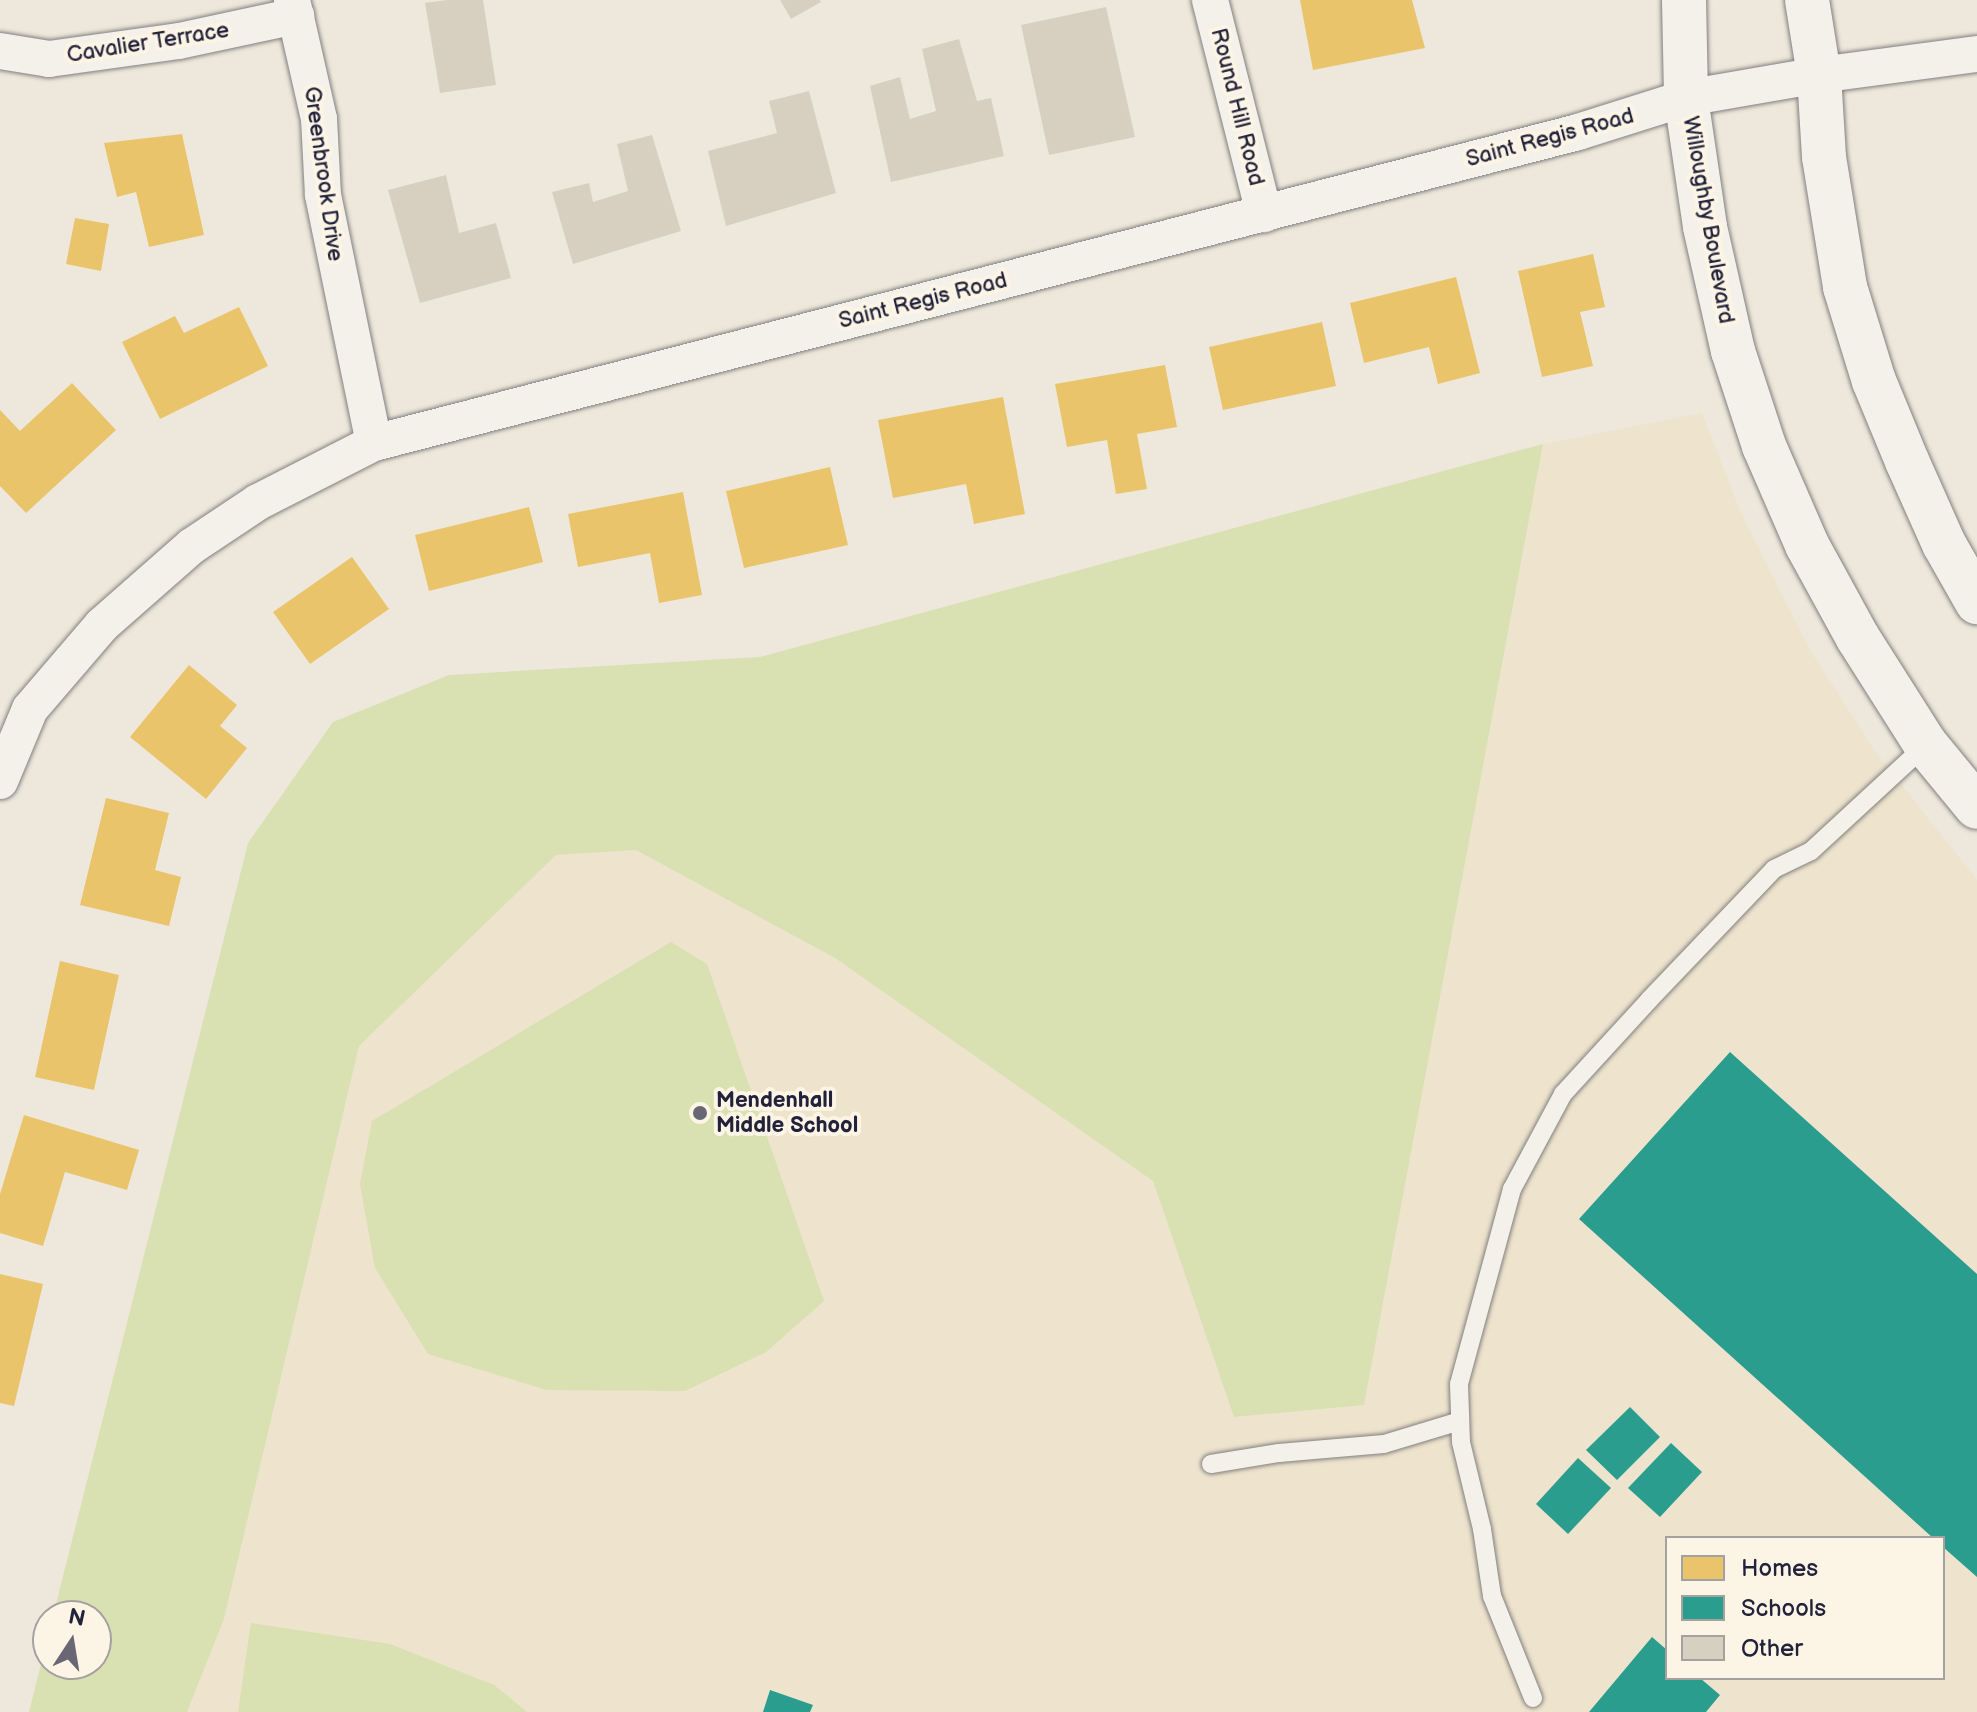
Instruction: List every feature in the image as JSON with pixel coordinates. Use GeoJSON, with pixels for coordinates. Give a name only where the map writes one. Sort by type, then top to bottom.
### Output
{"type":"FeatureCollection","features":[{"type":"Feature","properties":{"kind":"street","name":"Round Hill Road"},"geometry":{"type":"LineString","coordinates":[[1210,0],[1264,214]]}},
{"type":"Feature","properties":{"kind":"street","name":"Willoughby Boulevard"},"geometry":{"type":"LineString","coordinates":[[1684,0],[1686,98],[1705,227],[1733,351],[1764,446],[1814,559],[1858,638],[1926,745],[1977,807]]}},
{"type":"Feature","properties":{"kind":"street"},"geometry":{"type":"LineString","coordinates":[[1807,0],[1819,75],[1824,157],[1849,300],[1874,381],[1907,461],[1944,544],[1977,602]]}},
{"type":"Feature","properties":{"kind":"street","name":"Cavalier Terrace"},"geometry":{"type":"LineString","coordinates":[[0,51],[49,59],[179,41],[294,8]]}},
{"type":"Feature","properties":{"kind":"street","name":"Greenbrook Drive"},"geometry":{"type":"LineString","coordinates":[[294,8],[319,119],[325,209],[374,443]]}},
{"type":"Feature","properties":{"kind":"street","name":"Saint Regis Road"},"geometry":{"type":"LineString","coordinates":[[0,781],[30,709],[102,625],[192,546],[258,502],[374,443],[1578,132],[1686,98],[1819,75],[1977,54]]}},
{"type":"Feature","properties":{"kind":"lane"},"geometry":{"type":"LineString","coordinates":[[1533,1698],[1492,1596],[1482,1529],[1461,1442],[1460,1421],[1459,1384],[1512,1189],[1563,1094],[1774,869],[1811,851],[1926,745]]}},
{"type":"Feature","properties":{"kind":"lane"},"geometry":{"type":"LineString","coordinates":[[1211,1464],[1279,1453],[1384,1444],[1460,1421]]}},
{"type":"Feature","properties":{"kind":"shaded area","name":"Mendenhall Middle School"},"geometry":{"type":"Polygon","coordinates":[[[1702,413],[1741,513],[1810,650],[1875,751],[1977,880],[1977,1712],[187,1712],[224,1619],[359,1046],[556,855],[636,850],[835,958],[1153,1181],[1234,1417],[1364,1405],[1543,444],[1702,413]]]}},
{"type":"Feature","properties":{"kind":"green space"},"geometry":{"type":"Polygon","coordinates":[[[1543,444],[1364,1405],[1234,1417],[1153,1181],[835,958],[636,850],[556,855],[359,1046],[224,1619],[187,1712],[29,1712],[37,1680],[112,1680],[112,1600],[57,1600],[248,843],[333,722],[449,675],[760,657],[1543,444]]]}},
{"type":"Feature","properties":{"kind":"green space"},"geometry":{"type":"Polygon","coordinates":[[[671,942],[707,964],[824,1301],[766,1352],[685,1391],[547,1390],[428,1354],[375,1268],[360,1184],[372,1121],[671,942]]]}},
{"type":"Feature","properties":{"kind":"green space"},"geometry":{"type":"Polygon","coordinates":[[[251,1623],[390,1644],[494,1685],[527,1712],[238,1712],[251,1623]]]}},
{"type":"Feature","properties":{"kind":"building: Homes"},"geometry":{"type":"Polygon","coordinates":[[[1300,0],[1412,0],[1425,48],[1313,70],[1300,0]]]}},
{"type":"Feature","properties":{"kind":"building: Homes"},"geometry":{"type":"Polygon","coordinates":[[[182,134],[204,235],[149,247],[136,192],[117,197],[104,143],[182,134]]]}},
{"type":"Feature","properties":{"kind":"building: Homes"},"geometry":{"type":"Polygon","coordinates":[[[75,218],[109,224],[101,271],[66,264],[75,218]]]}},
{"type":"Feature","properties":{"kind":"building: Homes"},"geometry":{"type":"Polygon","coordinates":[[[1593,254],[1605,307],[1580,312],[1593,366],[1542,377],[1518,271],[1593,254]]]}},
{"type":"Feature","properties":{"kind":"building: Homes"},"geometry":{"type":"Polygon","coordinates":[[[1456,277],[1480,373],[1438,384],[1429,347],[1364,363],[1350,303],[1456,277]]]}},
{"type":"Feature","properties":{"kind":"building: Homes"},"geometry":{"type":"Polygon","coordinates":[[[239,307],[268,366],[160,419],[122,342],[175,316],[184,333],[239,307]]]}},
{"type":"Feature","properties":{"kind":"building: Homes"},"geometry":{"type":"Polygon","coordinates":[[[1322,322],[1336,386],[1223,410],[1209,347],[1322,322]]]}},
{"type":"Feature","properties":{"kind":"building: Homes"},"geometry":{"type":"Polygon","coordinates":[[[1165,365],[1177,427],[1137,434],[1147,489],[1116,494],[1107,440],[1067,447],[1055,384],[1165,365]]]}},
{"type":"Feature","properties":{"kind":"building: Homes"},"geometry":{"type":"Polygon","coordinates":[[[72,383],[116,430],[26,513],[0,486],[0,410],[20,431],[72,383]]]}},
{"type":"Feature","properties":{"kind":"building: Homes"},"geometry":{"type":"Polygon","coordinates":[[[1003,397],[1025,514],[974,524],[966,484],[893,498],[878,420],[1003,397]]]}},
{"type":"Feature","properties":{"kind":"building: Homes"},"geometry":{"type":"Polygon","coordinates":[[[830,467],[848,545],[744,568],[726,491],[830,467]]]}},
{"type":"Feature","properties":{"kind":"building: Homes"},"geometry":{"type":"Polygon","coordinates":[[[683,492],[702,595],[659,603],[650,553],[578,567],[568,514],[683,492]]]}},
{"type":"Feature","properties":{"kind":"building: Homes"},"geometry":{"type":"Polygon","coordinates":[[[529,507],[543,562],[429,591],[415,535],[529,507]]]}},
{"type":"Feature","properties":{"kind":"building: Homes"},"geometry":{"type":"Polygon","coordinates":[[[352,557],[389,609],[310,664],[273,612],[352,557]]]}},
{"type":"Feature","properties":{"kind":"building: Homes"},"geometry":{"type":"Polygon","coordinates":[[[189,665],[237,705],[220,726],[247,748],[206,799],[130,737],[189,665]]]}},
{"type":"Feature","properties":{"kind":"building: Homes"},"geometry":{"type":"Polygon","coordinates":[[[106,798],[169,813],[155,870],[181,877],[169,926],[80,905],[106,798]]]}},
{"type":"Feature","properties":{"kind":"building: Homes"},"geometry":{"type":"Polygon","coordinates":[[[60,961],[119,975],[94,1090],[35,1077],[60,961]]]}},
{"type":"Feature","properties":{"kind":"building: Homes"},"geometry":{"type":"Polygon","coordinates":[[[24,1115],[139,1150],[127,1190],[65,1172],[43,1246],[0,1233],[0,1194],[24,1115]]]}},
{"type":"Feature","properties":{"kind":"building: Homes"},"geometry":{"type":"Polygon","coordinates":[[[0,1274],[43,1284],[14,1406],[0,1403],[0,1274]]]}},
{"type":"Feature","properties":{"kind":"building: Schools"},"geometry":{"type":"Polygon","coordinates":[[[1730,1052],[1977,1274],[1977,1577],[1945,1549],[1945,1536],[1931,1536],[1579,1219],[1730,1052]]]}},
{"type":"Feature","properties":{"kind":"building: Schools"},"geometry":{"type":"Polygon","coordinates":[[[1630,1407],[1660,1437],[1617,1480],[1586,1450],[1630,1407]]]}},
{"type":"Feature","properties":{"kind":"building: Schools"},"geometry":{"type":"Polygon","coordinates":[[[1671,1443],[1702,1472],[1660,1517],[1628,1488],[1671,1443]]]}},
{"type":"Feature","properties":{"kind":"building: Schools"},"geometry":{"type":"Polygon","coordinates":[[[1578,1458],[1611,1488],[1568,1534],[1536,1504],[1578,1458]]]}},
{"type":"Feature","properties":{"kind":"building: Schools"},"geometry":{"type":"Polygon","coordinates":[[[1652,1637],[1665,1648],[1665,1680],[1702,1680],[1720,1695],[1706,1712],[1589,1712],[1652,1637]]]}},
{"type":"Feature","properties":{"kind":"building: Schools"},"geometry":{"type":"Polygon","coordinates":[[[770,1690],[813,1705],[810,1712],[763,1712],[770,1690]]]}},
{"type":"Feature","properties":{"kind":"building: Other"},"geometry":{"type":"Polygon","coordinates":[[[483,0],[496,85],[440,93],[425,3],[483,0]]]}},
{"type":"Feature","properties":{"kind":"building: Other"},"geometry":{"type":"Polygon","coordinates":[[[780,0],[820,0],[821,2],[791,19],[780,0]]]}},
{"type":"Feature","properties":{"kind":"building: Other"},"geometry":{"type":"Polygon","coordinates":[[[1106,7],[1135,137],[1049,155],[1021,25],[1106,7]]]}},
{"type":"Feature","properties":{"kind":"building: Other"},"geometry":{"type":"Polygon","coordinates":[[[959,39],[977,101],[991,98],[1004,156],[891,182],[870,86],[900,77],[910,119],[936,111],[922,49],[959,39]]]}},
{"type":"Feature","properties":{"kind":"building: Other"},"geometry":{"type":"Polygon","coordinates":[[[809,91],[836,193],[726,226],[708,151],[777,133],[769,101],[809,91]]]}},
{"type":"Feature","properties":{"kind":"building: Other"},"geometry":{"type":"Polygon","coordinates":[[[652,135],[681,231],[573,264],[552,192],[589,183],[593,202],[628,191],[617,144],[652,135]]]}},
{"type":"Feature","properties":{"kind":"building: Other"},"geometry":{"type":"Polygon","coordinates":[[[446,175],[459,233],[496,223],[511,278],[420,303],[388,190],[446,175]]]}},
{"type":"Feature","properties":{"kind":"place","name":"Mendenhall Middle School"},"geometry":{"type":"Point","coordinates":[700,1113]}}]}
